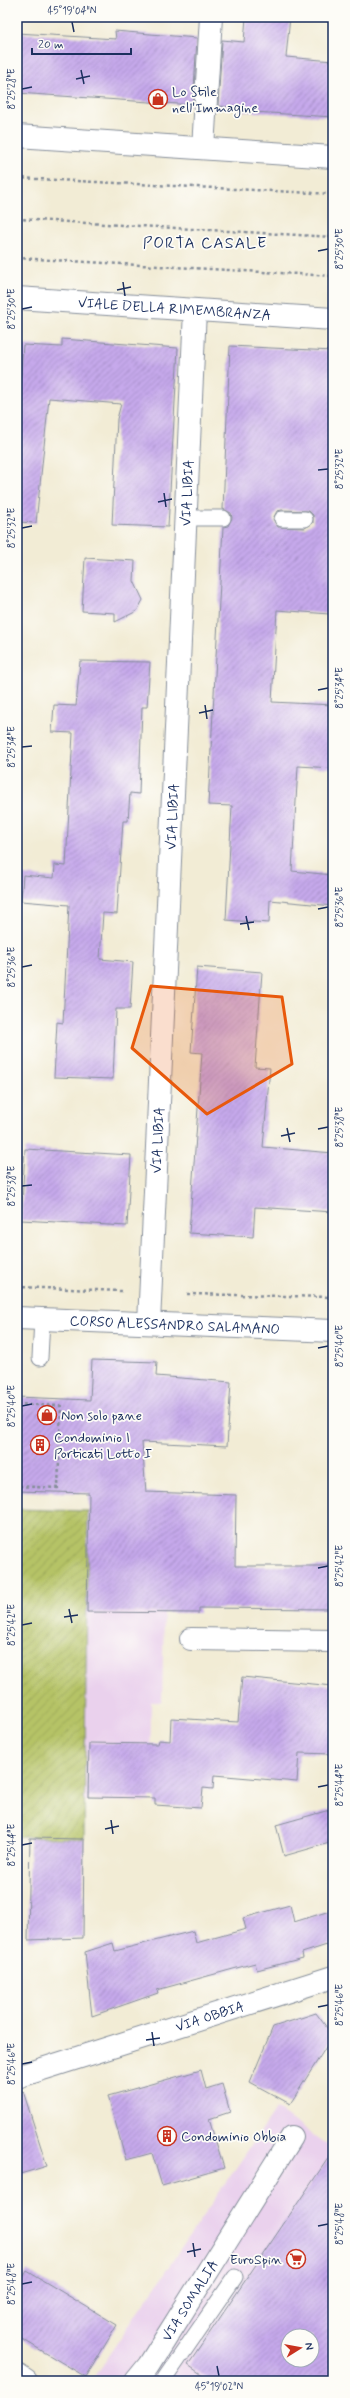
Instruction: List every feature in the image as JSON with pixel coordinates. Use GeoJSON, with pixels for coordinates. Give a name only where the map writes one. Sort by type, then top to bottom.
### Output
{"type":"FeatureCollection","features":[{"type":"Feature","properties":{"kind":"street"},"geometry":{"type":"LineString","coordinates":[[203,148],[211,17]]}},
{"type":"Feature","properties":{"kind":"street"},"geometry":{"type":"LineString","coordinates":[[17,136],[333,157]]}},
{"type":"Feature","properties":{"kind":"street","name":"VIALE DELLA RIMEMBRANZA"},"geometry":{"type":"LineString","coordinates":[[17,298],[333,319]]}},
{"type":"Feature","properties":{"kind":"street","name":"VIA LIBIA"},"geometry":{"type":"LineString","coordinates":[[149,1323],[195,310]]}},
{"type":"Feature","properties":{"kind":"street","name":"CORSO ALESSANDRO SALAMANO"},"geometry":{"type":"LineString","coordinates":[[17,1318],[333,1331]]}},
{"type":"Feature","properties":{"kind":"street"},"geometry":{"type":"LineString","coordinates":[[191,1639],[333,1640]]}},
{"type":"Feature","properties":{"kind":"street","name":"VIA OBBIA"},"geometry":{"type":"LineString","coordinates":[[17,2077],[333,1977]]}},
{"type":"Feature","properties":{"kind":"street","name":"VIA SOMALIA"},"geometry":{"type":"LineString","coordinates":[[156,2376],[292,2137]]}},
{"type":"Feature","properties":{"kind":"street"},"geometry":{"type":"LineString","coordinates":[[17,2375],[26,2381]]}},
{"type":"Feature","properties":{"kind":"lane"},"geometry":{"type":"LineString","coordinates":[[186,518],[223,518]]}},
{"type":"Feature","properties":{"kind":"lane"},"geometry":{"type":"LineString","coordinates":[[282,519],[305,519]]}},
{"type":"Feature","properties":{"kind":"lane"},"geometry":{"type":"LineString","coordinates":[[40,1358],[42,1319]]}},
{"type":"Feature","properties":{"kind":"lane"},"geometry":{"type":"LineString","coordinates":[[156,2376],[235,2277]]}},
{"type":"Feature","properties":{"kind":"path"},"geometry":{"type":"LineString","coordinates":[[17,178],[333,194]]}},
{"type":"Feature","properties":{"kind":"path"},"geometry":{"type":"LineString","coordinates":[[17,219],[333,237]]}},
{"type":"Feature","properties":{"kind":"path"},"geometry":{"type":"LineString","coordinates":[[17,258],[333,276]]}},
{"type":"Feature","properties":{"kind":"path"},"geometry":{"type":"LineString","coordinates":[[17,1404],[61,1406],[58,1488],[17,1486]]}},
{"type":"Feature","properties":{"kind":"highlighted area"},"geometry":{"type":"Polygon","coordinates":[[[151,986],[282,997],[292,1064],[207,1114],[132,1048],[151,986]]]}},
{"type":"Feature","properties":{"kind":"shaded area"},"geometry":{"type":"Polygon","coordinates":[[[87,1612],[164,1613],[162,1702],[151,1702],[150,1802],[84,1801],[87,1612]]]}},
{"type":"Feature","properties":{"kind":"shaded area"},"geometry":{"type":"Polygon","coordinates":[[[276,2109],[333,2149],[333,2381],[91,2381],[276,2109]]]}},
{"type":"Feature","properties":{"kind":"green space"},"geometry":{"type":"Polygon","coordinates":[[[17,1509],[88,1511],[84,1839],[17,1837],[17,1509]]]}},
{"type":"Feature","properties":{"kind":"building"},"geometry":{"type":"Polygon","coordinates":[[[246,17],[290,17],[286,57],[333,61],[333,117],[238,111],[239,108],[218,106],[222,40],[244,42],[246,17]]]}},
{"type":"Feature","properties":{"kind":"building"},"geometry":{"type":"Polygon","coordinates":[[[115,31],[197,38],[193,105],[17,93],[17,33],[116,39],[115,31]]]}},
{"type":"Feature","properties":{"kind":"building"},"geometry":{"type":"Polygon","coordinates":[[[62,339],[178,348],[168,527],[112,525],[117,419],[121,404],[49,398],[36,523],[17,522],[17,430],[23,345],[62,347],[62,339]]]}},
{"type":"Feature","properties":{"kind":"building"},"geometry":{"type":"Polygon","coordinates":[[[230,346],[333,351],[333,556],[329,614],[277,610],[272,702],[333,705],[333,768],[298,766],[292,871],[333,875],[333,906],[270,900],[269,923],[226,920],[232,806],[208,805],[223,527],[228,526],[232,518],[231,513],[223,509],[230,346]],[[277,511],[273,519],[278,527],[305,528],[313,523],[313,515],[309,511],[277,511]]]}},
{"type":"Feature","properties":{"kind":"building"},"geometry":{"type":"Polygon","coordinates":[[[85,558],[135,561],[134,581],[143,600],[137,611],[115,622],[115,613],[82,611],[85,558]]]}},
{"type":"Feature","properties":{"kind":"building"},"geometry":{"type":"Polygon","coordinates":[[[80,661],[150,662],[147,707],[142,707],[139,794],[130,793],[128,821],[123,821],[117,914],[103,913],[100,959],[133,962],[130,1009],[116,1009],[113,1079],[54,1077],[57,1022],[63,1023],[69,905],[21,901],[23,875],[54,878],[55,865],[66,866],[73,733],[52,732],[54,705],[76,706],[80,661]]]}},
{"type":"Feature","properties":{"kind":"building"},"geometry":{"type":"Polygon","coordinates":[[[197,967],[262,972],[255,1067],[270,1068],[263,1147],[333,1153],[333,1212],[255,1207],[253,1237],[189,1233],[202,1053],[191,1052],[197,967]]]}},
{"type":"Feature","properties":{"kind":"building"},"geometry":{"type":"Polygon","coordinates":[[[25,1149],[131,1155],[127,1226],[21,1220],[25,1149]]]}},
{"type":"Feature","properties":{"kind":"building"},"geometry":{"type":"Polygon","coordinates":[[[92,1360],[157,1362],[156,1376],[231,1382],[227,1446],[142,1442],[146,1492],[236,1495],[235,1566],[333,1566],[333,1609],[199,1608],[199,1613],[87,1612],[89,1493],[17,1491],[17,1397],[90,1400],[92,1360]]]}},
{"type":"Feature","properties":{"kind":"building"},"geometry":{"type":"Polygon","coordinates":[[[242,1677],[333,1686],[333,1754],[299,1753],[297,1782],[214,1775],[213,1789],[203,1788],[201,1808],[155,1805],[155,1798],[88,1797],[89,1743],[158,1744],[159,1740],[170,1741],[171,1718],[238,1722],[242,1677]]]}},
{"type":"Feature","properties":{"kind":"building"},"geometry":{"type":"Polygon","coordinates":[[[333,1809],[333,1842],[284,1856],[276,1825],[333,1809]]]}},
{"type":"Feature","properties":{"kind":"building"},"geometry":{"type":"Polygon","coordinates":[[[30,1838],[84,1839],[83,1938],[28,1940],[30,1838]]]}},
{"type":"Feature","properties":{"kind":"building"},"geometry":{"type":"Polygon","coordinates":[[[290,1905],[294,1922],[333,1910],[333,1943],[302,1953],[303,1958],[257,1970],[255,1963],[157,1990],[158,1993],[92,2016],[85,1952],[113,1943],[115,1951],[193,1931],[196,1943],[246,1929],[243,1918],[290,1905]]]}},
{"type":"Feature","properties":{"kind":"building"},"geometry":{"type":"Polygon","coordinates":[[[316,2013],[333,2036],[290,2104],[250,2082],[273,2027],[316,2013]]]}},
{"type":"Feature","properties":{"kind":"building","name":"Condominio Obbia"},"geometry":{"type":"Polygon","coordinates":[[[201,2070],[206,2089],[222,2084],[230,2112],[209,2119],[224,2168],[162,2186],[152,2153],[126,2160],[108,2096],[201,2070]]]}},
{"type":"Feature","properties":{"kind":"building"},"geometry":{"type":"Polygon","coordinates":[[[23,2091],[47,2166],[17,2175],[17,2092],[23,2091]]]}},
{"type":"Feature","properties":{"kind":"building","name":"EuroSpin"},"geometry":{"type":"Polygon","coordinates":[[[333,2151],[333,2381],[211,2381],[188,2365],[333,2151]]]}},
{"type":"Feature","properties":{"kind":"building"},"geometry":{"type":"Polygon","coordinates":[[[27,2271],[117,2325],[86,2377],[17,2336],[17,2287],[27,2271]]]}},
{"type":"Feature","properties":{"kind":"place","name":"Lo Stile nell'Immagine"},"geometry":{"type":"Point","coordinates":[158,99]}},
{"type":"Feature","properties":{"kind":"place","name":"Non solo pane"},"geometry":{"type":"Point","coordinates":[47,1415]}},
{"type":"Feature","properties":{"kind":"place","name":"Condominio I Porticati Lotto I"},"geometry":{"type":"Point","coordinates":[40,1445]}},
{"type":"Feature","properties":{"kind":"place","name":"Condominio Obbia"},"geometry":{"type":"Point","coordinates":[167,2136]}},
{"type":"Feature","properties":{"kind":"place","name":"EuroSpin"},"geometry":{"type":"Point","coordinates":[296,2259]}},
{"type":"Feature","properties":{"kind":"district","name":"PORTA CASALE"},"geometry":{"type":"Point","coordinates":[205,242]}}]}
